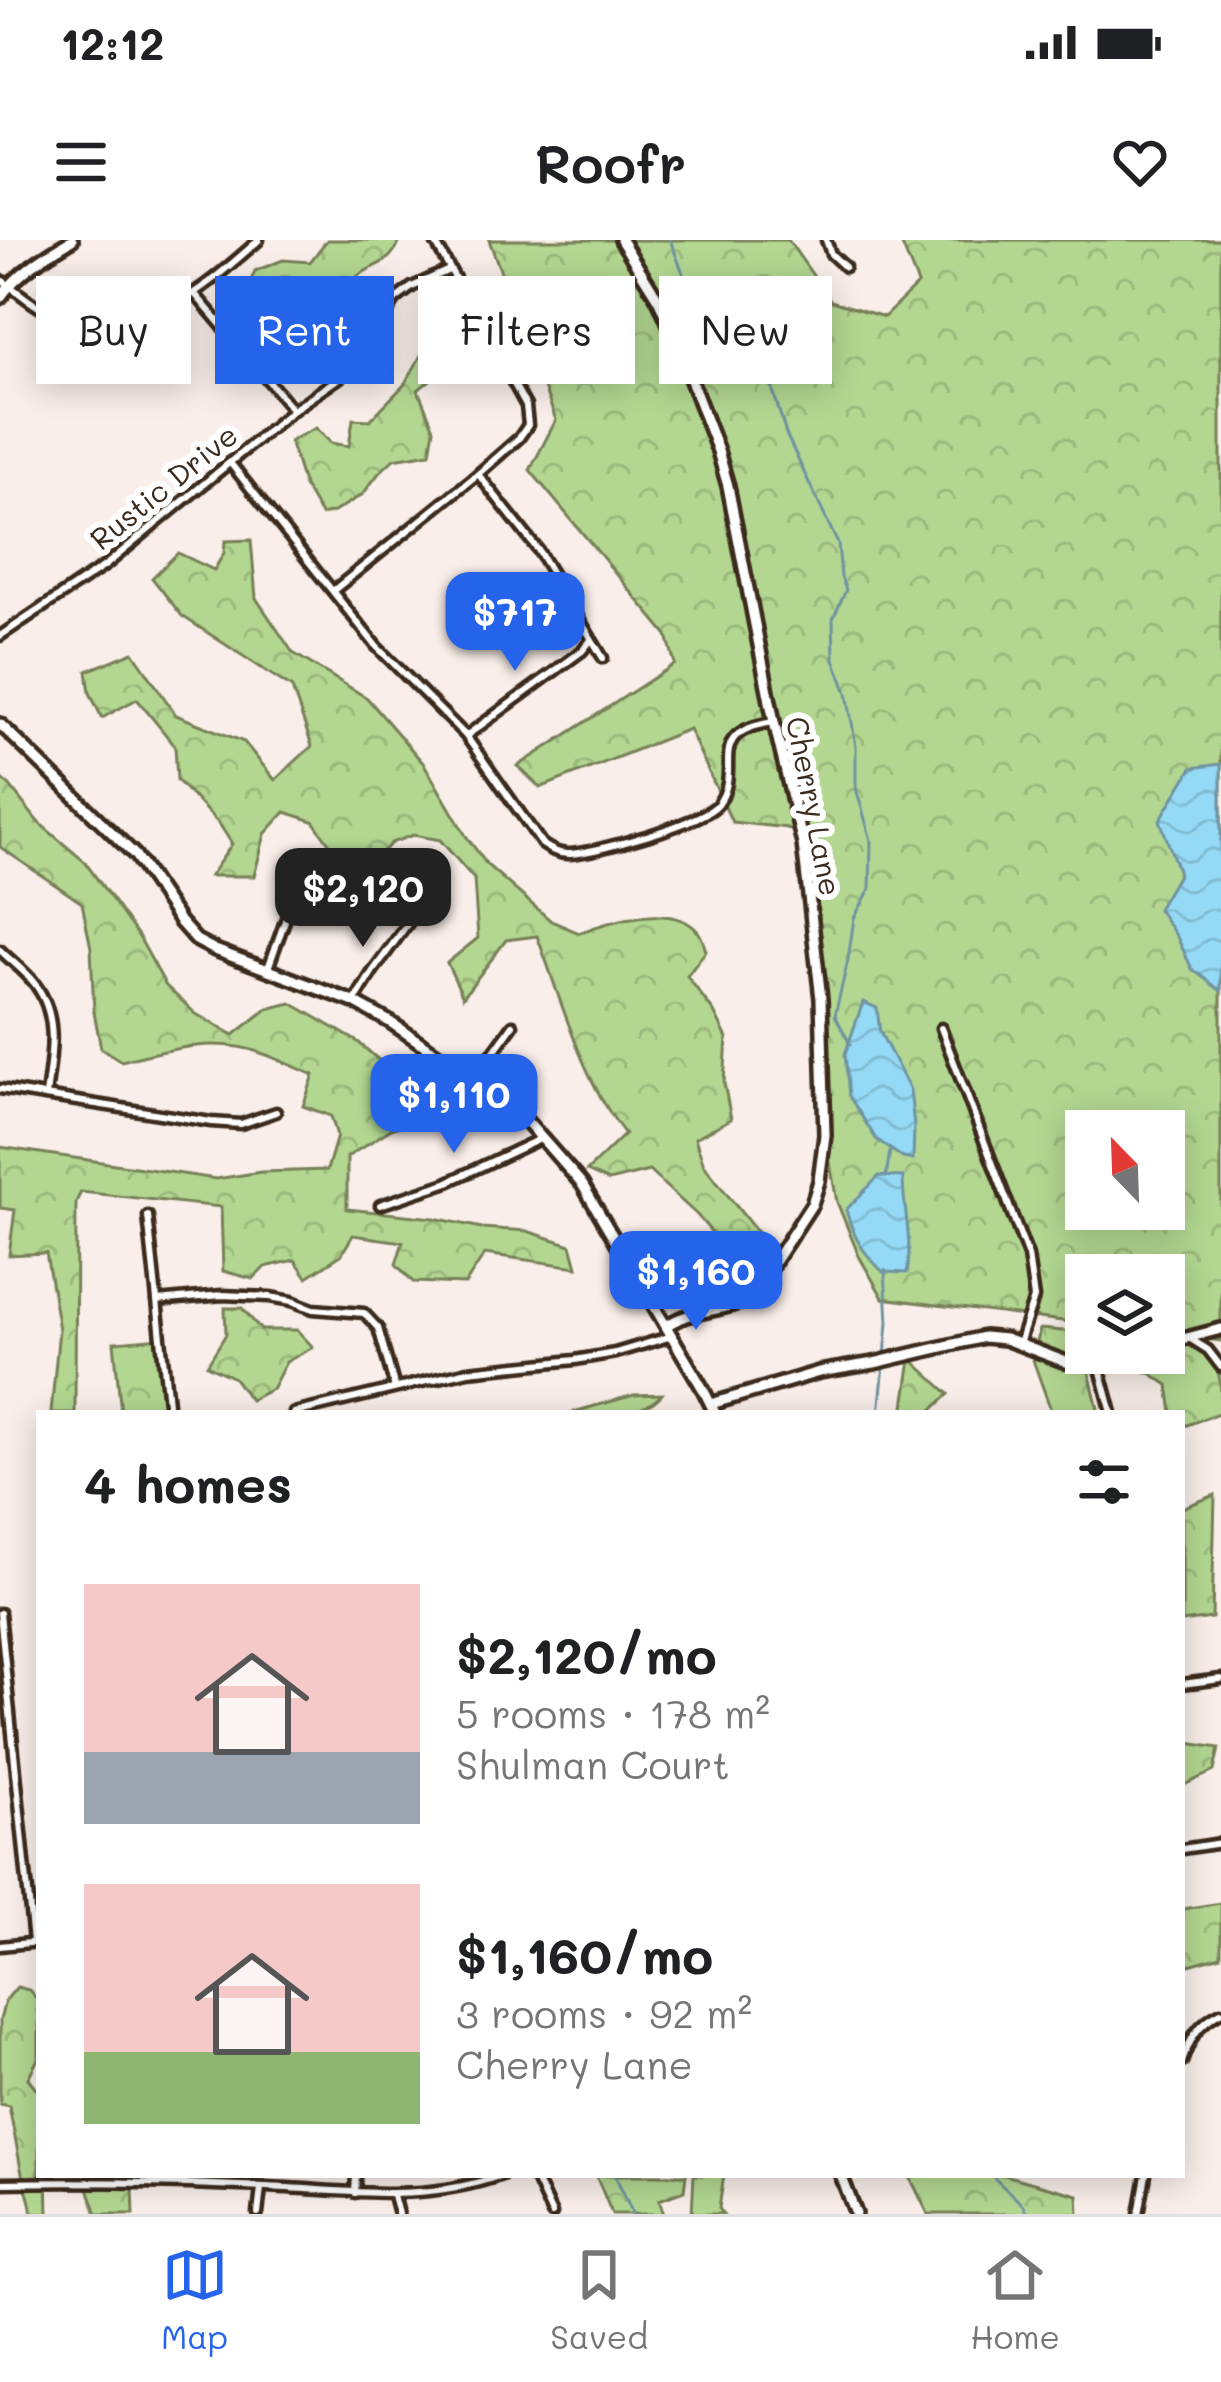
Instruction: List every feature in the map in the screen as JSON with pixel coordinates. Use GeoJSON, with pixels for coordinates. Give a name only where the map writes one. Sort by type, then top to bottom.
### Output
{"type":"FeatureCollection","features":[{"type":"Feature","properties":{"kind":"street"},"geometry":{"type":"LineString","coordinates":[[0,298],[4,282],[72,240]]}},
{"type":"Feature","properties":{"kind":"street"},"geometry":{"type":"LineString","coordinates":[[4,282],[51,314],[98,323],[128,321],[152,316],[195,294],[259,240]]}},
{"type":"Feature","properties":{"kind":"street"},"geometry":{"type":"LineString","coordinates":[[333,591],[478,473],[528,424],[529,414],[434,240]]}},
{"type":"Feature","properties":{"kind":"street","name":"Cherry Lane"},"geometry":{"type":"LineString","coordinates":[[306,1410],[493,1367],[615,1353],[669,1331],[684,1315],[743,1302],[762,1284],[812,1204],[820,1181],[825,1135],[821,999],[803,844],[728,486],[658,299],[621,240]]}},
{"type":"Feature","properties":{"kind":"street"},"geometry":{"type":"LineString","coordinates":[[826,240],[845,267]]}},
{"type":"Feature","properties":{"kind":"street","name":"Rustic Drive"},"geometry":{"type":"LineString","coordinates":[[0,636],[106,565],[293,410],[365,359],[396,299],[449,270]]}},
{"type":"Feature","properties":{"kind":"street"},"geometry":{"type":"LineString","coordinates":[[195,294],[293,410]]}},
{"type":"Feature","properties":{"kind":"street"},"geometry":{"type":"LineString","coordinates":[[231,464],[377,647],[466,736],[542,844],[552,851],[565,854],[638,837],[706,814],[723,794],[729,752],[739,733],[774,722]]}},
{"type":"Feature","properties":{"kind":"street"},"geometry":{"type":"LineString","coordinates":[[478,473],[538,550],[602,658]]}},
{"type":"Feature","properties":{"kind":"street"},"geometry":{"type":"LineString","coordinates":[[466,736],[591,640]]}},
{"type":"Feature","properties":{"kind":"street"},"geometry":{"type":"LineString","coordinates":[[0,724],[135,855],[196,940],[355,1002],[474,1079],[523,1117],[582,1184],[713,1408],[819,1372],[984,1337],[1005,1339],[1065,1362]]}},
{"type":"Feature","properties":{"kind":"street"},"geometry":{"type":"LineString","coordinates":[[267,969],[295,893]]}},
{"type":"Feature","properties":{"kind":"street"},"geometry":{"type":"LineString","coordinates":[[355,1002],[410,922]]}},
{"type":"Feature","properties":{"kind":"street"},"geometry":{"type":"LineString","coordinates":[[0,950],[34,984],[51,1024],[46,1096]]}},
{"type":"Feature","properties":{"kind":"street"},"geometry":{"type":"LineString","coordinates":[[474,1079],[514,1025]]}},
{"type":"Feature","properties":{"kind":"street"},"geometry":{"type":"LineString","coordinates":[[940,1028],[1028,1256],[1034,1298],[1018,1344]]}},
{"type":"Feature","properties":{"kind":"street"},"geometry":{"type":"LineString","coordinates":[[0,1089],[211,1122],[241,1124],[276,1112]]}},
{"type":"Feature","properties":{"kind":"street"},"geometry":{"type":"LineString","coordinates":[[380,1205],[446,1183],[542,1138]]}},
{"type":"Feature","properties":{"kind":"street"},"geometry":{"type":"LineString","coordinates":[[148,1216],[169,1410]]}},
{"type":"Feature","properties":{"kind":"street"},"geometry":{"type":"LineString","coordinates":[[157,1301],[222,1295],[270,1297],[313,1309],[364,1313],[378,1328],[395,1388]]}},
{"type":"Feature","properties":{"kind":"street"},"geometry":{"type":"LineString","coordinates":[[1185,1339],[1221,1330]]}},
{"type":"Feature","properties":{"kind":"street"},"geometry":{"type":"LineString","coordinates":[[1188,1338],[1208,1349],[1221,1367]]}},
{"type":"Feature","properties":{"kind":"street"},"geometry":{"type":"LineString","coordinates":[[1102,1374],[1111,1410]]}},
{"type":"Feature","properties":{"kind":"street"},"geometry":{"type":"LineString","coordinates":[[0,1613],[36,1942],[0,1946]]}},
{"type":"Feature","properties":{"kind":"street"},"geometry":{"type":"LineString","coordinates":[[1185,1684],[1221,1678]]}},
{"type":"Feature","properties":{"kind":"street"},"geometry":{"type":"LineString","coordinates":[[1185,1849],[1221,1843]]}},
{"type":"Feature","properties":{"kind":"street"},"geometry":{"type":"LineString","coordinates":[[1185,2055],[1195,2032],[1221,2012]]}},
{"type":"Feature","properties":{"kind":"street"},"geometry":{"type":"LineString","coordinates":[[355,2193],[356,2178]]}},
{"type":"Feature","properties":{"kind":"street"},"geometry":{"type":"LineString","coordinates":[[0,2183],[106,2179],[393,2195],[444,2191],[491,2178]]}},
{"type":"Feature","properties":{"kind":"street"},"geometry":{"type":"LineString","coordinates":[[534,2178],[552,2214]]}},
{"type":"Feature","properties":{"kind":"street"},"geometry":{"type":"LineString","coordinates":[[842,2178],[856,2214]]}},
{"type":"Feature","properties":{"kind":"street"},"geometry":{"type":"LineString","coordinates":[[1139,2214],[1145,2178]]}},
{"type":"Feature","properties":{"kind":"street"},"geometry":{"type":"LineString","coordinates":[[258,2214],[261,2186]]}},
{"type":"Feature","properties":{"kind":"street"},"geometry":{"type":"LineString","coordinates":[[393,2195],[398,2214]]}},
{"type":"Feature","properties":{"kind":"green space"},"geometry":{"type":"Polygon","coordinates":[[[327,240],[401,240],[387,259],[358,276],[253,276],[283,260],[310,262],[327,240]]]}},
{"type":"Feature","properties":{"kind":"green space"},"geometry":{"type":"Polygon","coordinates":[[[489,240],[788,240],[813,276],[659,276],[659,384],[832,384],[832,301],[884,317],[918,284],[900,240],[1221,240],[1221,1341],[1190,1337],[1217,1369],[1221,1412],[1185,1426],[1185,1410],[1172,1410],[1168,1385],[1152,1374],[1185,1374],[1185,1254],[1065,1254],[1065,1321],[883,1298],[837,1202],[825,1135],[801,836],[787,828],[732,822],[689,729],[540,788],[518,766],[675,664],[667,635],[530,470],[556,420],[543,384],[635,384],[635,276],[502,276],[489,240]]]}},
{"type":"Feature","properties":{"kind":"green space"},"geometry":{"type":"Polygon","coordinates":[[[418,360],[418,384],[425,384],[418,390],[434,429],[430,453],[394,459],[363,494],[321,515],[304,486],[290,441],[316,428],[331,443],[349,446],[353,419],[370,420],[404,385],[418,360]]]}},
{"type":"Feature","properties":{"kind":"green space"},"geometry":{"type":"Polygon","coordinates":[[[251,540],[256,598],[293,653],[367,698],[424,764],[487,865],[551,921],[579,933],[624,919],[659,916],[688,923],[699,933],[706,951],[687,976],[727,1038],[724,1083],[731,1119],[695,1138],[704,1165],[774,1254],[762,1284],[649,1171],[609,1181],[587,1171],[625,1134],[585,1065],[537,936],[506,940],[463,997],[447,963],[478,938],[474,879],[440,840],[413,835],[391,843],[374,862],[364,887],[347,904],[346,867],[313,821],[285,812],[265,834],[254,876],[210,876],[232,844],[177,780],[175,746],[137,699],[102,718],[90,693],[87,671],[133,652],[176,715],[244,742],[275,780],[312,746],[292,688],[182,616],[152,578],[178,553],[214,570],[225,541],[251,540]]]}},
{"type":"Feature","properties":{"kind":"green space"},"geometry":{"type":"Polygon","coordinates":[[[0,778],[38,822],[85,862],[139,937],[166,986],[196,1014],[234,1035],[267,1009],[291,1003],[358,1042],[411,1088],[427,1117],[391,1129],[347,1157],[347,1209],[527,1231],[571,1245],[577,1267],[485,1254],[465,1284],[413,1282],[396,1264],[403,1242],[353,1235],[341,1255],[307,1277],[295,1260],[265,1267],[253,1279],[223,1271],[221,1207],[81,1192],[76,1202],[75,1410],[51,1410],[59,1329],[46,1253],[9,1255],[15,1210],[0,1208],[0,1147],[216,1179],[327,1170],[337,1136],[331,1116],[303,1106],[314,1075],[268,1055],[209,1045],[121,1061],[101,1048],[82,903],[0,847],[0,778]]]}},
{"type":"Feature","properties":{"kind":"green space"},"geometry":{"type":"Polygon","coordinates":[[[225,1308],[242,1308],[261,1330],[297,1330],[313,1347],[286,1362],[272,1389],[250,1400],[234,1378],[207,1365],[226,1334],[225,1308]]]}},
{"type":"Feature","properties":{"kind":"green space"},"geometry":{"type":"Polygon","coordinates":[[[1040,1329],[1065,1331],[1065,1374],[1089,1374],[1098,1410],[1051,1410],[1033,1360],[1040,1329]]]}},
{"type":"Feature","properties":{"kind":"green space"},"geometry":{"type":"Polygon","coordinates":[[[161,1338],[172,1410],[121,1410],[114,1342],[161,1338]]]}},
{"type":"Feature","properties":{"kind":"green space"},"geometry":{"type":"Polygon","coordinates":[[[911,1359],[949,1394],[932,1410],[903,1410],[911,1359]]]}},
{"type":"Feature","properties":{"kind":"green space"},"geometry":{"type":"Polygon","coordinates":[[[662,1394],[636,1410],[581,1410],[634,1395],[662,1394]]]}},
{"type":"Feature","properties":{"kind":"green space"},"geometry":{"type":"Polygon","coordinates":[[[1215,1495],[1212,1618],[1185,1622],[1185,1507],[1215,1495]]]}},
{"type":"Feature","properties":{"kind":"green space"},"geometry":{"type":"Polygon","coordinates":[[[1185,1742],[1219,1748],[1214,1771],[1185,1785],[1185,1742]]]}},
{"type":"Feature","properties":{"kind":"green space"},"geometry":{"type":"Polygon","coordinates":[[[1221,1903],[1221,1956],[1185,1966],[1185,1909],[1221,1903]]]}},
{"type":"Feature","properties":{"kind":"green space"},"geometry":{"type":"Polygon","coordinates":[[[17,1987],[36,1998],[36,2063],[28,2078],[36,2088],[36,2178],[47,2178],[48,2214],[33,2214],[9,2106],[0,2104],[0,2020],[5,2001],[17,1987]]]}},
{"type":"Feature","properties":{"kind":"green space"},"geometry":{"type":"Polygon","coordinates":[[[597,2178],[686,2178],[684,2191],[659,2200],[664,2214],[612,2214],[597,2178]]]}},
{"type":"Feature","properties":{"kind":"green space"},"geometry":{"type":"Polygon","coordinates":[[[694,2178],[724,2178],[719,2208],[723,2214],[692,2214],[694,2178]]]}},
{"type":"Feature","properties":{"kind":"green space"},"geometry":{"type":"Polygon","coordinates":[[[910,2178],[1015,2178],[1078,2195],[1079,2214],[928,2214],[910,2178]]]}},
{"type":"Feature","properties":{"kind":"green space"},"geometry":{"type":"Polygon","coordinates":[[[88,2188],[133,2188],[134,2214],[97,2214],[88,2188]]]}},
{"type":"Feature","properties":{"kind":"water"},"geometry":{"type":"Polygon","coordinates":[[[1221,764],[1221,991],[1192,969],[1158,909],[1179,873],[1160,820],[1192,768],[1221,764]]]}},
{"type":"Feature","properties":{"kind":"water"},"geometry":{"type":"Polygon","coordinates":[[[863,1002],[877,1008],[880,1032],[910,1090],[913,1160],[876,1139],[849,1096],[845,1054],[863,1002]]]}},
{"type":"Feature","properties":{"kind":"water"},"geometry":{"type":"Polygon","coordinates":[[[879,1176],[903,1177],[907,1273],[883,1272],[864,1251],[846,1210],[879,1176]]]}},
{"type":"Feature","properties":{"kind":"waterway"},"geometry":{"type":"LineString","coordinates":[[670,240],[685,278],[722,318],[749,335],[769,377],[786,434],[838,544],[846,590],[833,619],[834,659],[847,693],[856,747],[856,788],[871,840],[870,889],[854,918],[835,1015],[850,1044]]}},
{"type":"Feature","properties":{"kind":"waterway"},"geometry":{"type":"LineString","coordinates":[[886,1177],[890,1151]]}},
{"type":"Feature","properties":{"kind":"waterway"},"geometry":{"type":"LineString","coordinates":[[885,1270],[885,1356]]}},
{"type":"Feature","properties":{"kind":"waterway"},"geometry":{"type":"LineString","coordinates":[[879,1410],[884,1366]]}},
{"type":"Feature","properties":{"kind":"waterway"},"geometry":{"type":"LineString","coordinates":[[616,2178],[633,2214]]}},
{"type":"Feature","properties":{"kind":"waterway"},"geometry":{"type":"LineString","coordinates":[[994,2178],[1027,2214]]}}]}
